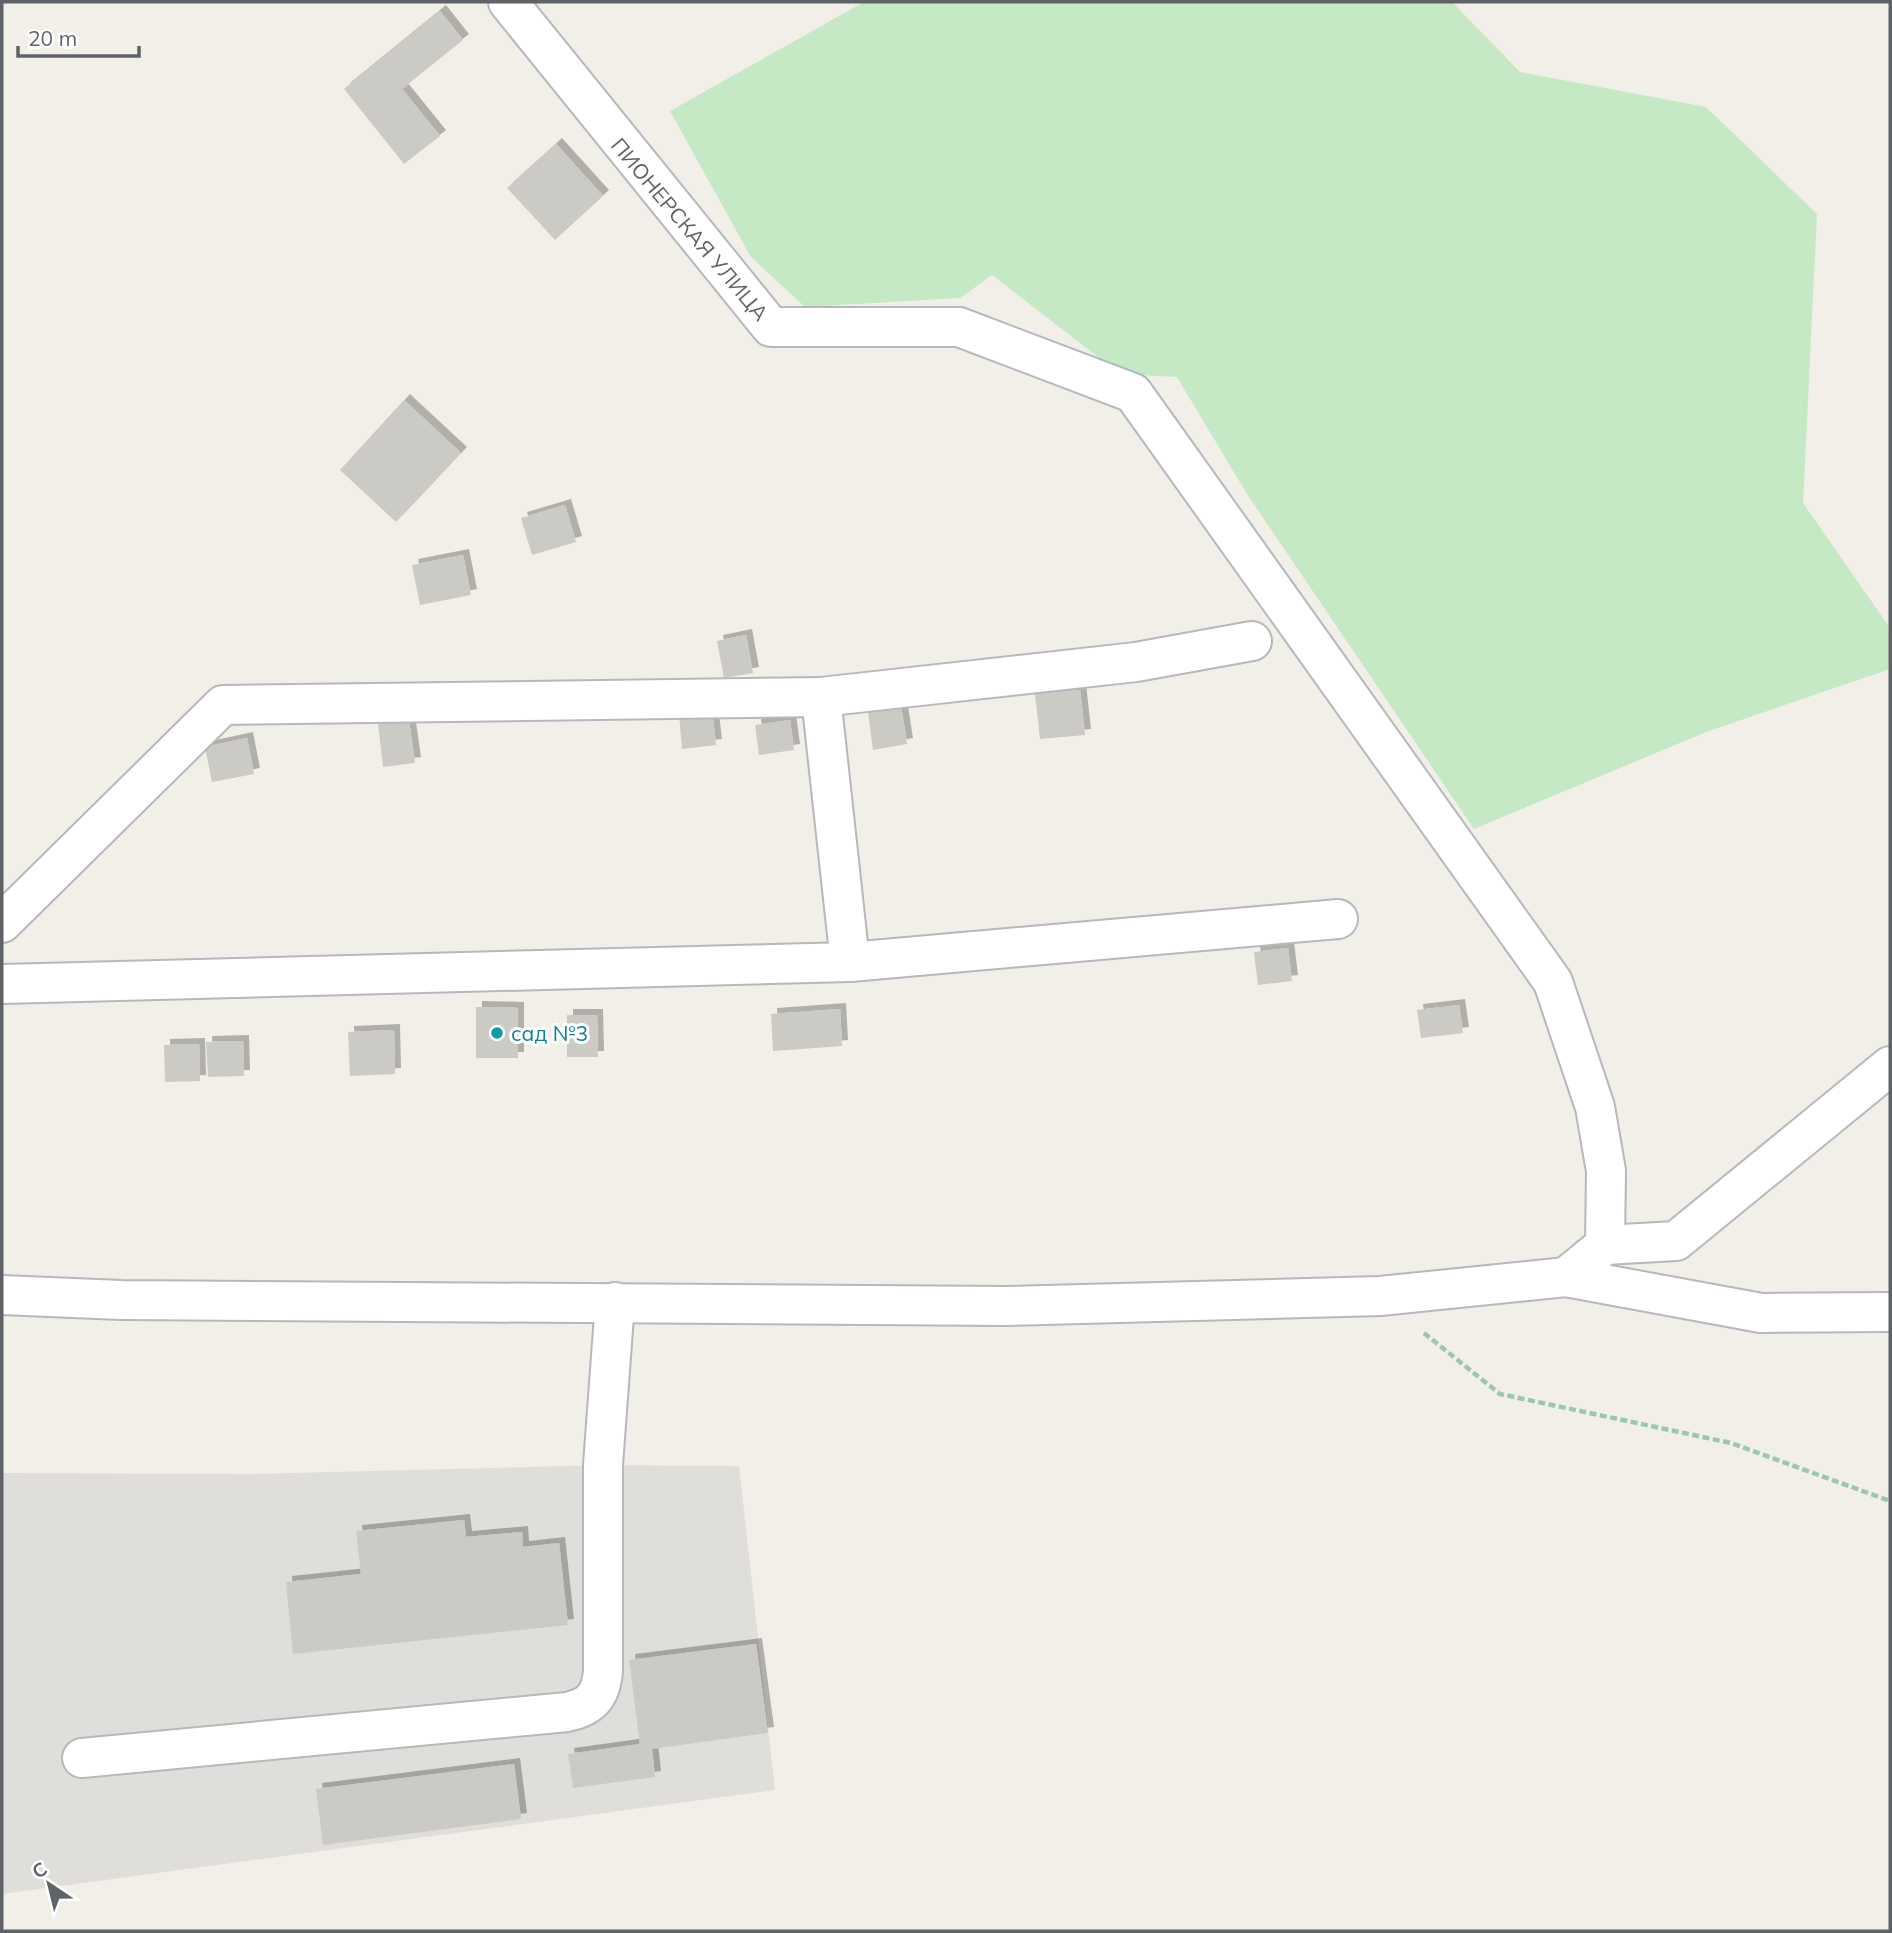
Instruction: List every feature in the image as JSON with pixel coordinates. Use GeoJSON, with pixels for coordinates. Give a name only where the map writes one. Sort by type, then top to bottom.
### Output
{"type":"FeatureCollection","features":[{"type":"Feature","properties":{"kind":"street","name":"ПИОНЕРСКАЯ УЛИЦА"},"geometry":{"type":"LineString","coordinates":[[508,2],[771,327],[959,327],[1133,393],[1553,982],[1595,1107],[1606,1171],[1605,1245]]}},
{"type":"Feature","properties":{"kind":"street"},"geometry":{"type":"LineString","coordinates":[[2,923],[223,705],[821,697],[1136,662],[1252,641]]}},
{"type":"Feature","properties":{"kind":"street"},"geometry":{"type":"LineString","coordinates":[[821,697],[850,962]]}},
{"type":"Feature","properties":{"kind":"street"},"geometry":{"type":"LineString","coordinates":[[2,984],[850,962],[1338,919]]}},
{"type":"Feature","properties":{"kind":"street"},"geometry":{"type":"LineString","coordinates":[[1566,1277],[1605,1245],[1676,1241],[1890,1066]]}},
{"type":"Feature","properties":{"kind":"street"},"geometry":{"type":"LineString","coordinates":[[2,1295],[135,1300],[1007,1306],[1380,1296],[1566,1277],[1761,1313],[1890,1312]]}},
{"type":"Feature","properties":{"kind":"street"},"geometry":{"type":"LineString","coordinates":[[82,1758],[566,1712],[582,1709],[596,1699],[602,1687],[603,1671],[603,1465],[615,1302]]}},
{"type":"Feature","properties":{"kind":"path"},"geometry":{"type":"LineString","coordinates":[[1380,1296],[1500,1394],[1731,1443],[1890,1501]]}},
{"type":"Feature","properties":{"kind":"shaded area"},"geometry":{"type":"Polygon","coordinates":[[[603,1465],[739,1466],[775,1790],[2,1894],[2,1473],[253,1474],[603,1465]]]}},
{"type":"Feature","properties":{"kind":"green space"},"geometry":{"type":"Polygon","coordinates":[[[864,2],[1452,2],[1520,72],[1706,107],[1817,214],[1803,503],[1890,628],[1890,669],[1706,732],[1474,829],[1247,494],[1177,377],[1120,374],[992,275],[960,298],[805,307],[751,257],[670,111],[864,2]]]}},
{"type":"Feature","properties":{"kind":"building"},"geometry":{"type":"Polygon","coordinates":[[[440,11],[463,40],[402,89],[440,136],[404,164],[344,89],[440,11]]]}},
{"type":"Feature","properties":{"kind":"building"},"geometry":{"type":"Polygon","coordinates":[[[556,144],[603,196],[555,240],[507,188],[556,144]]]}},
{"type":"Feature","properties":{"kind":"building"},"geometry":{"type":"Polygon","coordinates":[[[404,400],[461,453],[396,522],[340,470],[404,400]]]}},
{"type":"Feature","properties":{"kind":"building"},"geometry":{"type":"Polygon","coordinates":[[[565,505],[576,542],[532,555],[521,518],[565,505]]]}},
{"type":"Feature","properties":{"kind":"building"},"geometry":{"type":"Polygon","coordinates":[[[463,555],[471,595],[420,605],[412,565],[463,555]]]}},
{"type":"Feature","properties":{"kind":"building"},"geometry":{"type":"Polygon","coordinates":[[[746,635],[753,673],[724,678],[717,641],[746,635]]]}},
{"type":"Feature","properties":{"kind":"building"},"geometry":{"type":"Polygon","coordinates":[[[1080,690],[1085,735],[1040,739],[1035,694],[1080,690]]]}},
{"type":"Feature","properties":{"kind":"building"},"geometry":{"type":"Polygon","coordinates":[[[901,706],[907,744],[873,750],[868,712],[901,706]]]}},
{"type":"Feature","properties":{"kind":"building"},"geometry":{"type":"Polygon","coordinates":[[[712,711],[716,745],[682,749],[679,714],[712,711]]]}},
{"type":"Feature","properties":{"kind":"building"},"geometry":{"type":"Polygon","coordinates":[[[790,720],[794,750],[759,755],[755,725],[790,720]]]}},
{"type":"Feature","properties":{"kind":"building"},"geometry":{"type":"Polygon","coordinates":[[[409,721],[415,763],[383,767],[378,724],[409,721]]]}},
{"type":"Feature","properties":{"kind":"building"},"geometry":{"type":"Polygon","coordinates":[[[247,738],[254,774],[212,782],[205,747],[247,738]]]}},
{"type":"Feature","properties":{"kind":"building"},"geometry":{"type":"Polygon","coordinates":[[[1288,948],[1292,981],[1258,985],[1254,952],[1288,948]]]}},
{"type":"Feature","properties":{"kind":"building"},"geometry":{"type":"Polygon","coordinates":[[[1459,1005],[1463,1033],[1421,1038],[1417,1010],[1459,1005]]]}},
{"type":"Feature","properties":{"kind":"building","name":"сад №3"},"geometry":{"type":"Polygon","coordinates":[[[476,1007],[518,1008],[518,1058],[476,1058],[476,1007]]]}},
{"type":"Feature","properties":{"kind":"building"},"geometry":{"type":"Polygon","coordinates":[[[840,1009],[842,1046],[773,1051],[771,1014],[840,1009]]]}},
{"type":"Feature","properties":{"kind":"building"},"geometry":{"type":"Polygon","coordinates":[[[567,1015],[597,1015],[598,1057],[567,1057],[567,1015]]]}},
{"type":"Feature","properties":{"kind":"building"},"geometry":{"type":"Polygon","coordinates":[[[394,1030],[395,1074],[350,1076],[348,1032],[394,1030]]]}},
{"type":"Feature","properties":{"kind":"building"},"geometry":{"type":"Polygon","coordinates":[[[243,1041],[244,1076],[208,1077],[206,1042],[243,1041]]]}},
{"type":"Feature","properties":{"kind":"building"},"geometry":{"type":"Polygon","coordinates":[[[199,1044],[200,1081],[165,1082],[164,1045],[199,1044]]]}},
{"type":"Feature","properties":{"kind":"building"},"geometry":{"type":"Polygon","coordinates":[[[464,1520],[466,1537],[522,1532],[523,1547],[559,1543],[568,1625],[293,1654],[286,1582],[361,1574],[356,1531],[464,1520]]]}},
{"type":"Feature","properties":{"kind":"building"},"geometry":{"type":"Polygon","coordinates":[[[756,1644],[768,1733],[652,1749],[655,1777],[573,1788],[568,1754],[640,1744],[629,1660],[756,1644]]]}},
{"type":"Feature","properties":{"kind":"building"},"geometry":{"type":"Polygon","coordinates":[[[514,1764],[521,1819],[323,1845],[316,1789],[514,1764]]]}},
{"type":"Feature","properties":{"kind":"place","name":"сад №3"},"geometry":{"type":"Point","coordinates":[497,1033]}}]}
